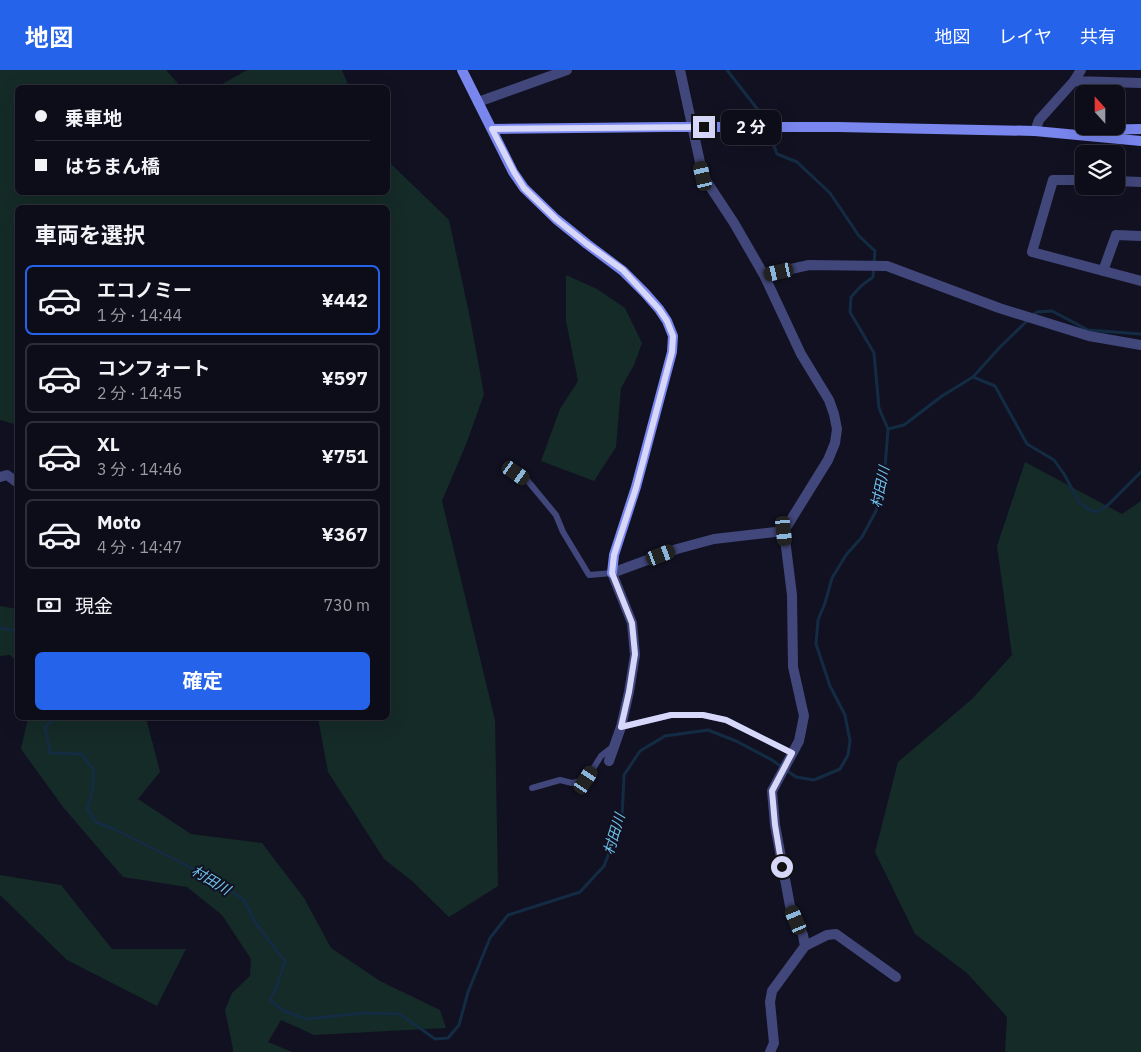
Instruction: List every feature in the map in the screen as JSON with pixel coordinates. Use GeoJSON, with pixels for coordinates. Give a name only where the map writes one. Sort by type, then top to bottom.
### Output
{"type":"FeatureCollection","features":[{"type":"Feature","properties":{"kind":"street"},"geometry":{"type":"LineString","coordinates":[[462,70],[524,188],[556,219],[623,270],[659,309],[667,321],[673,336],[672,352],[636,488],[614,555],[612,573],[632,623],[635,654],[621,727],[609,761]]}},
{"type":"Feature","properties":{"kind":"street"},"geometry":{"type":"LineString","coordinates":[[478,102],[567,70]]}},
{"type":"Feature","properties":{"kind":"street"},"geometry":{"type":"LineString","coordinates":[[680,70],[703,176],[734,223],[764,275],[801,354],[829,400],[837,430],[835,443],[828,460],[784,531],[792,596],[793,667],[804,716],[799,741],[772,791],[775,825],[790,906],[805,946]]}},
{"type":"Feature","properties":{"kind":"street"},"geometry":{"type":"LineString","coordinates":[[1038,131],[1039,120],[1074,81],[1081,70]]}},
{"type":"Feature","properties":{"kind":"street"},"geometry":{"type":"LineString","coordinates":[[1074,81],[1141,83]]}},
{"type":"Feature","properties":{"kind":"street"},"geometry":{"type":"LineString","coordinates":[[492,129],[838,127],[1038,131],[1141,130]]}},
{"type":"Feature","properties":{"kind":"street"},"geometry":{"type":"LineString","coordinates":[[1038,131],[1141,141]]}},
{"type":"Feature","properties":{"kind":"street"},"geometry":{"type":"LineString","coordinates":[[1075,180],[1053,180],[1032,252],[1141,281]]}},
{"type":"Feature","properties":{"kind":"street"},"geometry":{"type":"LineString","coordinates":[[1125,181],[1141,182]]}},
{"type":"Feature","properties":{"kind":"street"},"geometry":{"type":"LineString","coordinates":[[1103,271],[1116,235],[1141,236]]}},
{"type":"Feature","properties":{"kind":"street"},"geometry":{"type":"LineString","coordinates":[[764,275],[809,265],[887,266],[998,308],[1089,336],[1141,345]]}},
{"type":"Feature","properties":{"kind":"street"},"geometry":{"type":"LineString","coordinates":[[0,477],[7,475],[15,481]]}},
{"type":"Feature","properties":{"kind":"street"},"geometry":{"type":"LineString","coordinates":[[612,573],[677,549],[714,539],[784,531]]}},
{"type":"Feature","properties":{"kind":"street"},"geometry":{"type":"LineString","coordinates":[[770,1052],[774,1043],[770,1002],[772,991],[805,946],[827,934],[836,934],[896,977]]}},
{"type":"Feature","properties":{"kind":"lane"},"geometry":{"type":"LineString","coordinates":[[506,466],[527,480],[556,515],[563,532],[589,575],[612,573]]}},
{"type":"Feature","properties":{"kind":"lane"},"geometry":{"type":"LineString","coordinates":[[621,727],[671,715],[703,715],[726,720],[792,753]]}},
{"type":"Feature","properties":{"kind":"lane"},"geometry":{"type":"LineString","coordinates":[[532,788],[560,780],[572,783],[586,780],[601,756],[615,745]]}},
{"type":"Feature","properties":{"kind":"green space"},"geometry":{"type":"Polygon","coordinates":[[[0,70],[166,70],[179,85],[15,85],[15,195],[390,195],[390,163],[449,220],[484,394],[467,442],[442,501],[495,720],[498,886],[449,917],[412,881],[384,859],[328,772],[318,720],[390,720],[390,205],[15,205],[15,424],[0,420],[0,70]]]}},
{"type":"Feature","properties":{"kind":"green space"},"geometry":{"type":"Polygon","coordinates":[[[247,70],[342,70],[348,85],[221,85],[247,70]]]}},
{"type":"Feature","properties":{"kind":"green space"},"geometry":{"type":"Polygon","coordinates":[[[566,275],[597,289],[625,308],[642,343],[634,365],[621,388],[616,447],[594,481],[541,461],[560,409],[578,381],[566,321],[566,275]]]}},
{"type":"Feature","properties":{"kind":"green space"},"geometry":{"type":"Polygon","coordinates":[[[1025,462],[1122,514],[1141,501],[1141,1052],[1005,1052],[1007,1017],[967,973],[915,934],[875,852],[898,762],[972,699],[1012,655],[997,546],[1025,462]]]}},
{"type":"Feature","properties":{"kind":"green space"},"geometry":{"type":"Polygon","coordinates":[[[0,606],[15,609],[15,660],[10,655],[0,656],[0,606]]]}},
{"type":"Feature","properties":{"kind":"green space"},"geometry":{"type":"Polygon","coordinates":[[[28,720],[147,720],[160,772],[138,799],[191,834],[262,843],[304,898],[331,948],[380,981],[440,1010],[446,1028],[314,1035],[281,1020],[268,1042],[292,1052],[233,1052],[225,1010],[232,993],[250,976],[251,959],[222,915],[187,887],[123,877],[63,807],[21,749],[28,720]]]}},
{"type":"Feature","properties":{"kind":"green space"},"geometry":{"type":"Polygon","coordinates":[[[0,875],[61,885],[112,949],[186,949],[157,1006],[67,960],[0,895],[0,875]]]}},
{"type":"Feature","properties":{"kind":"waterway"},"geometry":{"type":"LineString","coordinates":[[727,70],[762,115],[766,124]]}},
{"type":"Feature","properties":{"kind":"waterway","name":"村田川"},"geometry":{"type":"LineString","coordinates":[[52,720],[45,727],[50,753],[82,754],[94,771],[92,794],[87,809],[96,822],[178,861],[214,880],[244,900],[257,925],[285,961],[270,1000],[284,1011],[307,1019],[363,1013],[400,1014],[435,1039],[448,1038],[459,1025],[468,992],[490,938],[508,915],[580,892],[604,866],[622,819],[624,775],[640,751],[665,736],[708,730],[736,741],[772,760],[796,777],[814,780],[840,769],[848,755],[850,741],[845,715],[830,686],[816,644],[818,620],[832,578],[846,555],[862,537],[876,511],[884,480],[888,429],[879,408],[874,353],[850,312],[851,297],[873,277],[875,251],[859,236],[830,193],[797,162],[777,154],[768,130]]}},
{"type":"Feature","properties":{"kind":"waterway"},"geometry":{"type":"LineString","coordinates":[[1033,315],[1037,312],[1052,311],[1088,330],[1141,334]]}},
{"type":"Feature","properties":{"kind":"waterway","name":"村田川"},"geometry":{"type":"LineString","coordinates":[[888,429],[904,425],[942,396],[973,377],[1028,320]]}},
{"type":"Feature","properties":{"kind":"waterway","name":"村田川"},"geometry":{"type":"LineString","coordinates":[[973,377],[995,386],[1027,444],[1054,460],[1079,502],[1088,509],[1097,512],[1108,505],[1141,472]]}},
{"type":"Feature","properties":{"kind":"waterway","name":"村田川"},"geometry":{"type":"LineString","coordinates":[[0,628],[15,630]]}},
{"type":"Feature","properties":{"kind":"route"},"geometry":{"type":"LineString","coordinates":[[704,127],[492,129],[524,188],[556,219],[623,270],[659,309],[667,321],[673,336],[672,352],[636,488],[614,555],[612,573],[632,623],[635,654],[621,727],[671,715],[703,715],[726,720],[792,753],[772,791],[782,867]]}}]}
